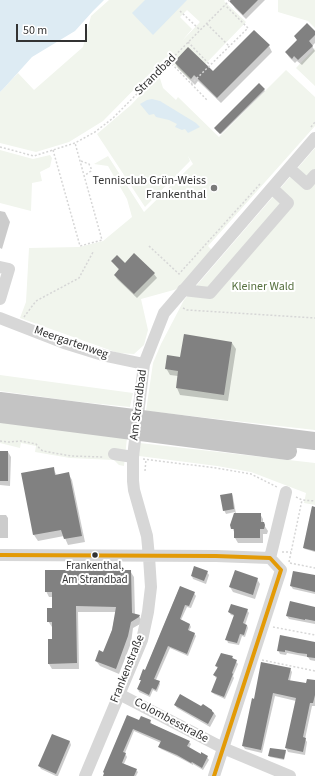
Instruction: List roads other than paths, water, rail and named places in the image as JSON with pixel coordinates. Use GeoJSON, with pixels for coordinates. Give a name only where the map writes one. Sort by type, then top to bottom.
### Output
{"type":"FeatureCollection","features":[{"type":"Feature","properties":{"kind":"highway"},"geometry":{"type":"LineString","coordinates":[[0,401],[127,424]]}},
{"type":"Feature","properties":{"kind":"highway"},"geometry":{"type":"LineString","coordinates":[[0,414],[315,441]]}},
{"type":"Feature","properties":{"kind":"highway"},"geometry":{"type":"LineString","coordinates":[[146,426],[315,454]]}},
{"type":"Feature","properties":{"kind":"street","name":"Am Strandbad"},"geometry":{"type":"LineString","coordinates":[[150,557],[147,536],[134,490],[133,457],[144,364],[164,313],[267,184],[289,168],[312,133]]}},
{"type":"Feature","properties":{"kind":"street"},"geometry":{"type":"LineString","coordinates":[[289,168],[307,184],[315,175]]}},
{"type":"Feature","properties":{"kind":"street"},"geometry":{"type":"LineString","coordinates":[[183,290],[210,293],[288,203],[267,184]]}},
{"type":"Feature","properties":{"kind":"street"},"geometry":{"type":"LineString","coordinates":[[0,267],[9,269],[2,283],[0,299]]}},
{"type":"Feature","properties":{"kind":"street","name":"Meergartenweg"},"geometry":{"type":"LineString","coordinates":[[0,318],[64,343],[106,356],[144,364]]}},
{"type":"Feature","properties":{"kind":"street"},"geometry":{"type":"LineString","coordinates":[[114,454],[133,457]]}},
{"type":"Feature","properties":{"kind":"street"},"geometry":{"type":"LineString","coordinates":[[270,558],[286,492]]}},
{"type":"Feature","properties":{"kind":"street"},"geometry":{"type":"LineString","coordinates":[[0,555],[150,557],[216,556],[270,558],[281,570],[214,776]]}},
{"type":"Feature","properties":{"kind":"street","name":"Frankenstraße"},"geometry":{"type":"LineString","coordinates":[[85,776],[142,640],[148,612],[151,587],[150,557]]}},
{"type":"Feature","properties":{"kind":"street","name":"Colombesstraße"},"geometry":{"type":"LineString","coordinates":[[119,694],[223,748],[290,776]]}},
{"type":"Feature","properties":{"kind":"place","name":"Tennisclub Grün-Weiss Frankenthal"},"geometry":{"type":"Point","coordinates":[214,188]}},
{"type":"Feature","properties":{"kind":"place","name":"Frankenthal, Am Strandbad"},"geometry":{"type":"Point","coordinates":[95,555]}},
{"type":"Feature","properties":{"kind":"park label","name":"Kleiner Wald"},"geometry":{"type":"Point","coordinates":[263,287]}}]}
